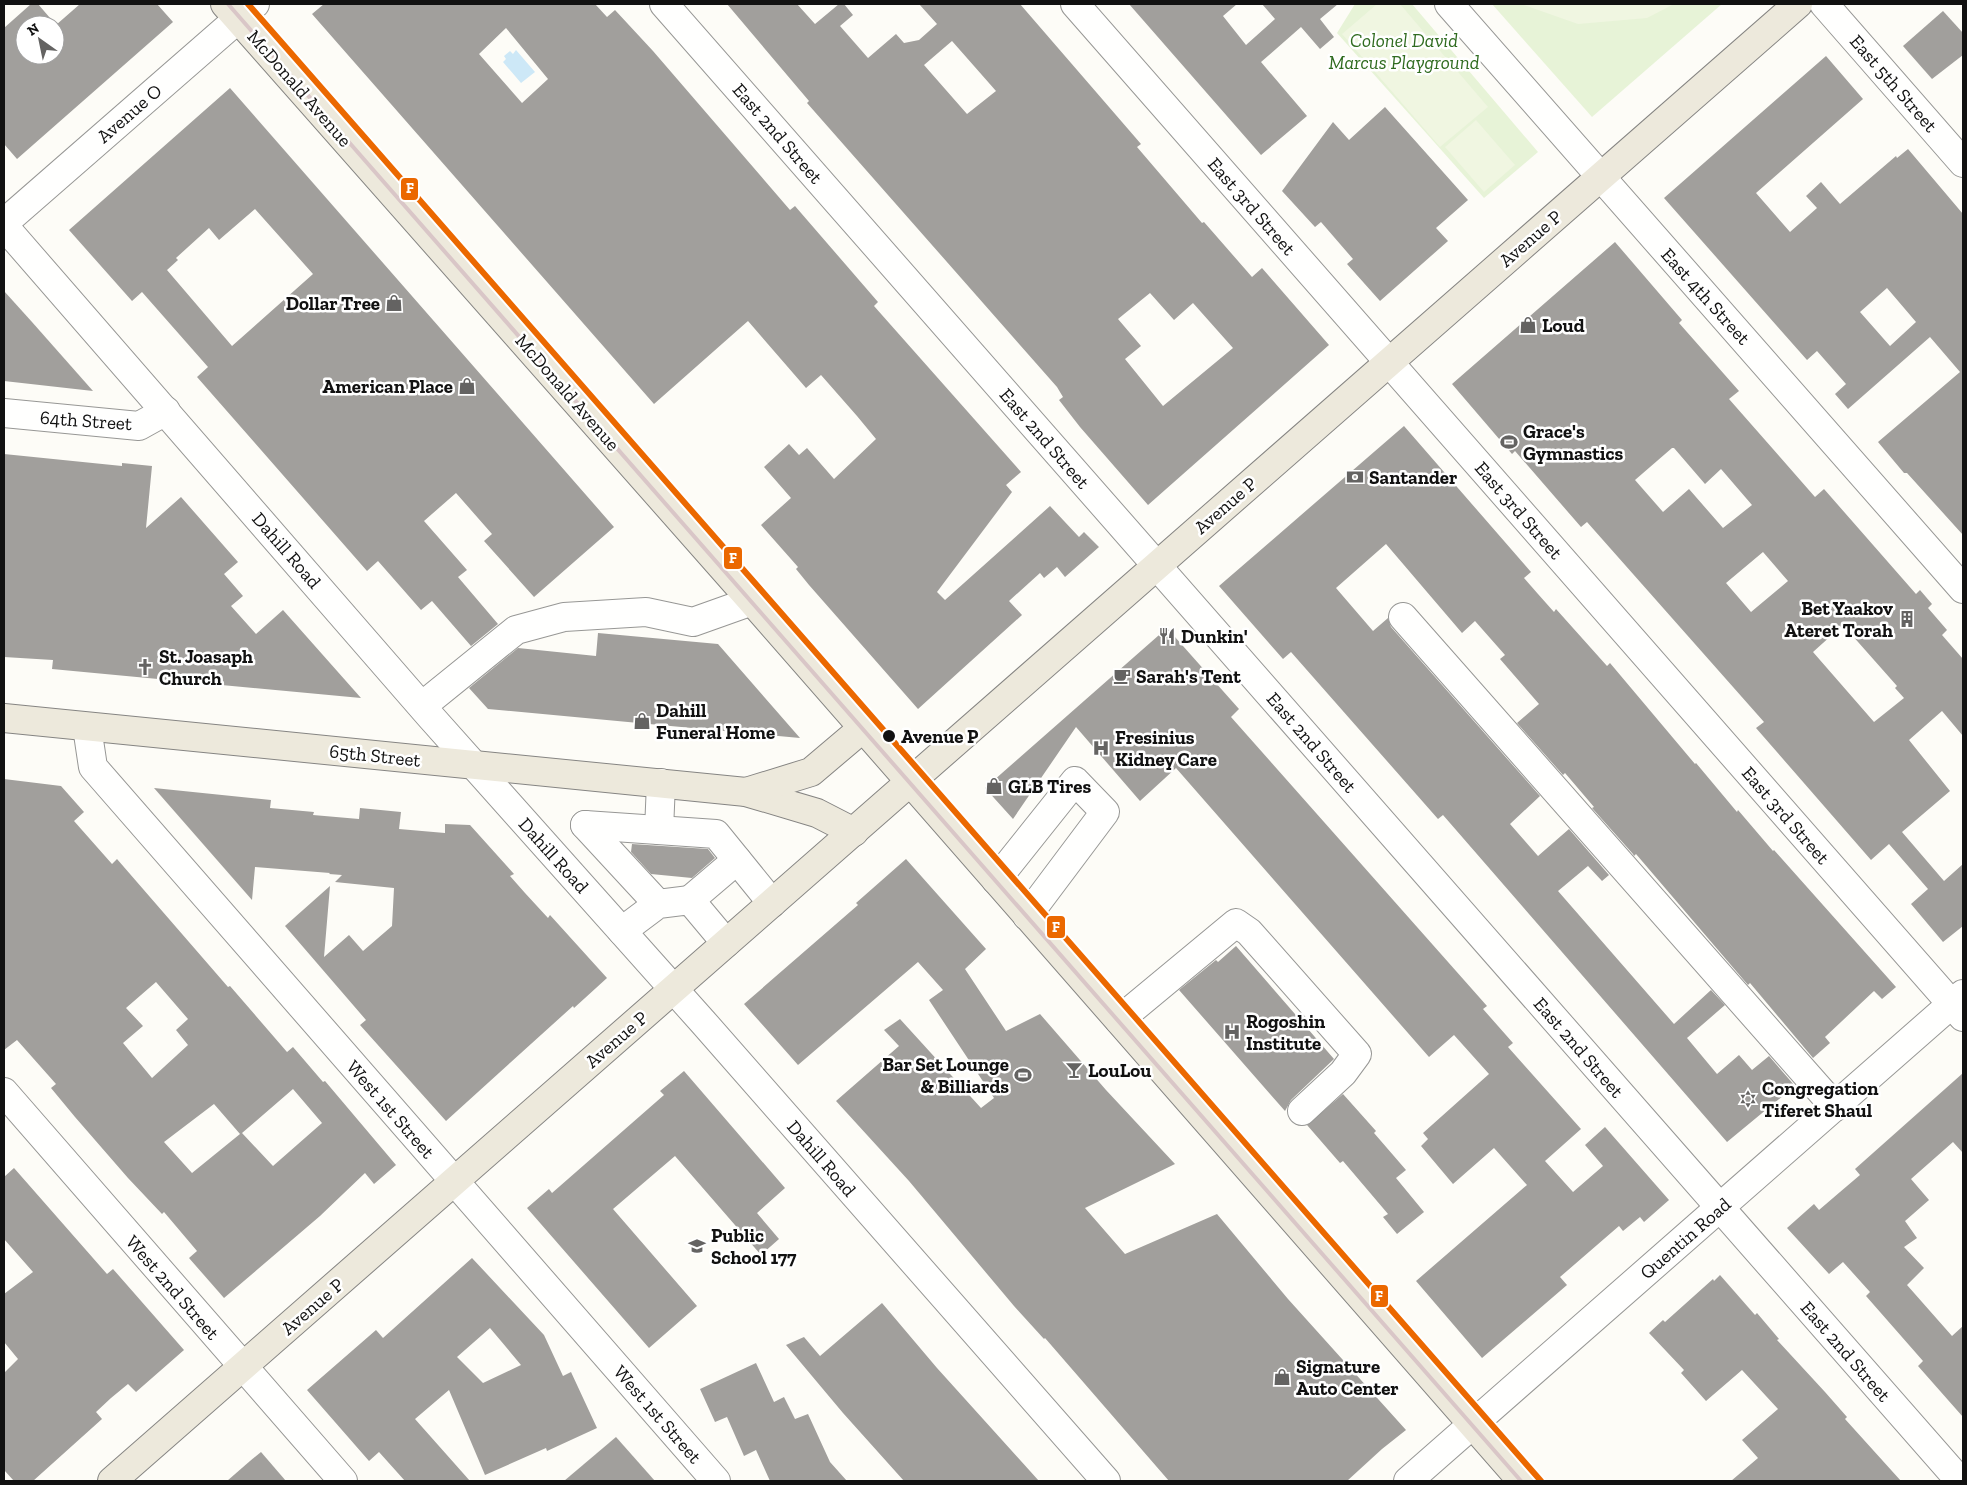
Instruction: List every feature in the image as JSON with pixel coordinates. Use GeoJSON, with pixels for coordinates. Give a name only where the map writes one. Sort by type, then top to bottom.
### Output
{"type":"FeatureCollection","features":[{"type":"Feature","properties":{"kind":"main road","name":"Avenue P"},"geometry":{"type":"LineString","coordinates":[[112,1481],[1798,4]]}},
{"type":"Feature","properties":{"kind":"main road","name":"McDonald Avenue"},"geometry":{"type":"LineString","coordinates":[[240,9],[752,601],[1522,1481]]}},
{"type":"Feature","properties":{"kind":"main road","name":"65th Street"},"geometry":{"type":"LineString","coordinates":[[4,718],[746,792],[816,813],[854,832]]}},
{"type":"Feature","properties":{"kind":"main road","name":"65th Street"},"geometry":{"type":"LineString","coordinates":[[746,792],[811,772],[863,728]]}},
{"type":"Feature","properties":{"kind":"street","name":"East 2nd Street"},"geometry":{"type":"LineString","coordinates":[[664,4],[1960,1481]]}},
{"type":"Feature","properties":{"kind":"street","name":"East 3rd Street"},"geometry":{"type":"LineString","coordinates":[[1075,4],[1389,362],[1960,1005]]}},
{"type":"Feature","properties":{"kind":"street","name":"East 4th Street"},"geometry":{"type":"LineString","coordinates":[[1449,4],[1963,589]]}},
{"type":"Feature","properties":{"kind":"street","name":"East 5th Street"},"geometry":{"type":"LineString","coordinates":[[1824,4],[1963,163]]}},
{"type":"Feature","properties":{"kind":"street","name":"Avenue O"},"geometry":{"type":"LineString","coordinates":[[4,224],[240,9]]}},
{"type":"Feature","properties":{"kind":"street","name":"Dahill Road"},"geometry":{"type":"LineString","coordinates":[[4,224],[473,765],[674,989],[1106,1481]]}},
{"type":"Feature","properties":{"kind":"street","name":"64th Street"},"geometry":{"type":"LineString","coordinates":[[4,413],[139,426],[166,411]]}},
{"type":"Feature","properties":{"kind":"street"},"geometry":{"type":"LineString","coordinates":[[422,706],[516,630],[564,617],[646,612],[693,622],[752,601]]}},
{"type":"Feature","properties":{"kind":"street"},"geometry":{"type":"LineString","coordinates":[[1403,617],[1835,1107]]}},
{"type":"Feature","properties":{"kind":"street","name":"West 1st Street"},"geometry":{"type":"LineString","coordinates":[[87,727],[93,767],[716,1481]]}},
{"type":"Feature","properties":{"kind":"street"},"geometry":{"type":"LineString","coordinates":[[996,880],[1075,780],[1105,812],[1027,916]]}},
{"type":"Feature","properties":{"kind":"street"},"geometry":{"type":"LineString","coordinates":[[659,830],[661,783]]}},
{"type":"Feature","properties":{"kind":"street"},"geometry":{"type":"LineString","coordinates":[[658,904],[585,825],[716,834],[772,903]]}},
{"type":"Feature","properties":{"kind":"street"},"geometry":{"type":"LineString","coordinates":[[622,931],[658,904],[690,900],[738,860]]}},
{"type":"Feature","properties":{"kind":"street"},"geometry":{"type":"LineString","coordinates":[[690,900],[726,943]]}},
{"type":"Feature","properties":{"kind":"street"},"geometry":{"type":"LineString","coordinates":[[1118,1020],[1236,922],[1249,932],[1357,1054],[1343,1073],[1302,1111]]}},
{"type":"Feature","properties":{"kind":"street","name":"Quentin Road"},"geometry":{"type":"LineString","coordinates":[[1408,1481],[1835,1107],[1960,1005]]}},
{"type":"Feature","properties":{"kind":"street","name":"West 2nd Street"},"geometry":{"type":"LineString","coordinates":[[4,1092],[343,1481]]}},
{"type":"Feature","properties":{"kind":"green space","name":"Colonel David Marcus Playground"},"geometry":{"type":"Polygon","coordinates":[[[1355,4],[1412,4],[1538,152],[1484,198],[1337,33],[1355,4]]]}},
{"type":"Feature","properties":{"kind":"green space"},"geometry":{"type":"Polygon","coordinates":[[[1377,4],[1400,4],[1488,107],[1440,147],[1342,34],[1377,4]]]}},
{"type":"Feature","properties":{"kind":"green space","name":"Colonel David Marcus Playground"},"geometry":{"type":"Polygon","coordinates":[[[1492,4],[1722,4],[1592,117],[1492,4]]]}},
{"type":"Feature","properties":{"kind":"green space"},"geometry":{"type":"Polygon","coordinates":[[[1521,4],[1674,4],[1647,18],[1578,24],[1521,4]]]}},
{"type":"Feature","properties":{"kind":"green space"},"geometry":{"type":"Polygon","coordinates":[[[1476,120],[1515,165],[1484,192],[1445,147],[1476,120]]]}},
{"type":"Feature","properties":{"kind":"water"},"geometry":{"type":"Polygon","coordinates":[[[516,50],[535,72],[521,83],[503,62],[506,59],[504,56],[510,51],[513,54],[516,50]]]}},
{"type":"Feature","properties":{"kind":"building"},"geometry":{"type":"Polygon","coordinates":[[[31,4],[38,4],[47,15],[19,15],[31,4]]]}},
{"type":"Feature","properties":{"kind":"building"},"geometry":{"type":"Polygon","coordinates":[[[80,4],[157,4],[173,22],[17,159],[4,144],[4,28],[15,18],[15,65],[65,65],[65,17],[80,4]]]}},
{"type":"Feature","properties":{"kind":"building"},"geometry":{"type":"Polygon","coordinates":[[[324,4],[595,4],[607,17],[615,10],[653,51],[790,210],[795,206],[878,302],[874,306],[1021,472],[1006,485],[1012,492],[937,592],[945,600],[1050,506],[1079,537],[1084,532],[1099,547],[1065,577],[1057,567],[1044,578],[1040,573],[1009,601],[1022,615],[918,709],[809,585],[796,569],[798,567],[761,525],[791,498],[764,467],[789,444],[799,455],[807,448],[834,479],[876,439],[857,416],[821,375],[806,388],[748,321],[654,404],[312,14],[324,4]],[[506,28],[479,54],[522,103],[548,79],[506,28]]]}},
{"type":"Feature","properties":{"kind":"building"},"geometry":{"type":"Polygon","coordinates":[[[727,4],[797,4],[815,24],[839,4],[844,4],[853,15],[840,26],[868,58],[896,34],[904,43],[919,40],[937,24],[919,4],[1020,4],[1141,144],[1137,147],[1202,223],[1204,222],[1252,277],[1262,268],[1329,345],[1148,505],[1059,400],[1063,397],[1057,387],[807,103],[809,101],[727,4]],[[952,41],[924,65],[967,114],[996,91],[952,41]],[[1150,293],[1118,319],[1141,346],[1125,359],[1163,406],[1233,348],[1193,303],[1174,320],[1150,293]]]}},
{"type":"Feature","properties":{"kind":"building"},"geometry":{"type":"Polygon","coordinates":[[[1129,4],[1237,4],[1223,16],[1246,45],[1275,19],[1262,4],[1338,4],[1320,19],[1334,37],[1320,49],[1301,27],[1261,62],[1307,116],[1261,155],[1129,4]]]}},
{"type":"Feature","properties":{"kind":"building"},"geometry":{"type":"Polygon","coordinates":[[[1943,11],[1963,33],[1963,55],[1932,79],[1903,46],[1943,11]]]}},
{"type":"Feature","properties":{"kind":"building"},"geometry":{"type":"Polygon","coordinates":[[[1826,56],[1863,99],[1756,193],[1790,232],[1817,208],[1806,196],[1821,182],[1840,204],[1896,156],[1897,158],[1908,149],[1963,214],[1963,535],[1907,473],[1904,473],[1878,442],[1960,372],[1930,337],[1848,409],[1835,394],[1846,384],[1817,351],[1807,360],[1664,198],[1826,56]],[[1887,288],[1860,312],[1890,346],[1916,322],[1887,288]]]}},
{"type":"Feature","properties":{"kind":"building"},"geometry":{"type":"Polygon","coordinates":[[[230,88],[614,527],[534,597],[484,541],[492,534],[456,493],[424,521],[467,570],[458,577],[498,624],[471,646],[432,601],[421,610],[378,561],[367,571],[197,377],[208,367],[142,292],[132,301],[69,230],[230,88]],[[255,209],[219,240],[209,228],[176,258],[178,260],[167,270],[232,346],[313,274],[255,209]]]}},
{"type":"Feature","properties":{"kind":"building"},"geometry":{"type":"Polygon","coordinates":[[[1385,107],[1468,200],[1436,228],[1448,241],[1380,301],[1347,264],[1353,259],[1321,222],[1315,227],[1282,191],[1333,122],[1349,140],[1385,107]]]}},
{"type":"Feature","properties":{"kind":"building"},"geometry":{"type":"Polygon","coordinates":[[[1615,242],[1682,320],[1679,323],[1739,391],[1729,399],[1815,497],[1824,489],[1916,594],[1920,590],[1932,604],[1928,608],[1947,630],[1942,635],[1963,659],[1963,736],[1942,711],[1909,740],[1950,791],[1902,832],[1944,881],[1963,864],[1963,926],[1943,942],[1911,904],[1928,889],[1889,844],[1871,860],[1756,728],[1764,722],[1587,522],[1581,527],[1515,451],[1512,454],[1452,384],[1615,242]],[[1672,448],[1635,480],[1663,512],[1689,489],[1723,528],[1752,505],[1721,469],[1705,484],[1672,448]],[[1763,552],[1726,583],[1751,612],[1788,581],[1763,552]],[[1843,625],[1813,652],[1874,722],[1904,698],[1895,688],[1897,686],[1843,625]]]}},
{"type":"Feature","properties":{"kind":"building"},"geometry":{"type":"Polygon","coordinates":[[[4,291],[32,322],[93,391],[4,381],[4,291]]]}},
{"type":"Feature","properties":{"kind":"building"},"geometry":{"type":"Polygon","coordinates":[[[1404,426],[1531,572],[1524,578],[1538,594],[1554,612],[1556,609],[1607,666],[1610,663],[1737,812],[1738,810],[1896,987],[1882,999],[1874,991],[1825,1037],[1830,1043],[1813,1058],[1750,983],[1748,985],[1636,854],[1634,856],[1592,808],[1594,807],[1565,773],[1563,775],[1517,723],[1539,704],[1500,659],[1505,655],[1475,621],[1462,633],[1386,544],[1336,588],[1373,631],[1388,618],[1391,627],[1540,796],[1510,824],[1538,856],[1569,829],[1609,875],[1602,881],[1588,866],[1558,891],[1674,1024],[1711,990],[1725,1005],[1687,1038],[1717,1074],[1739,1055],[1752,1070],[1769,1056],[1795,1086],[1727,1142],[1443,815],[1438,819],[1291,652],[1283,659],[1219,586],[1404,426]]]}},
{"type":"Feature","properties":{"kind":"building"},"geometry":{"type":"Polygon","coordinates":[[[4,454],[122,466],[122,463],[152,466],[146,528],[181,497],[238,562],[224,574],[243,596],[231,606],[256,634],[283,610],[361,698],[52,669],[53,660],[4,657],[4,454]]]}},
{"type":"Feature","properties":{"kind":"building"},"geometry":{"type":"Polygon","coordinates":[[[1167,628],[1239,709],[1231,717],[1487,1006],[1483,1009],[1513,1043],[1508,1047],[1581,1129],[1545,1161],[1573,1192],[1603,1166],[1585,1145],[1605,1127],[1669,1200],[1644,1222],[1640,1217],[1623,1231],[1619,1226],[1560,1277],[1567,1285],[1482,1358],[1416,1281],[1527,1185],[1494,1148],[1453,1184],[1421,1146],[1428,1139],[1423,1133],[1489,1074],[1454,1035],[1429,1057],[1176,768],[1140,801],[1076,727],[1013,819],[985,788],[1167,628]]]}},
{"type":"Feature","properties":{"kind":"building"},"geometry":{"type":"Polygon","coordinates":[[[598,633],[718,644],[800,738],[488,709],[469,688],[518,648],[596,656],[598,633]]]}},
{"type":"Feature","properties":{"kind":"building"},"geometry":{"type":"Polygon","coordinates":[[[4,779],[61,786],[84,812],[74,821],[112,864],[117,859],[287,1052],[293,1047],[323,1082],[325,1081],[396,1165],[374,1184],[365,1173],[320,1216],[224,1298],[189,1258],[197,1251],[164,1212],[162,1214],[128,1178],[75,1117],[51,1088],[56,1084],[17,1040],[4,1050],[4,779]],[[156,982],[126,1008],[143,1026],[123,1043],[152,1078],[188,1045],[176,1030],[188,1019],[156,982]],[[293,1089],[242,1133],[273,1166],[322,1123],[293,1089]],[[214,1104],[164,1142],[192,1173],[240,1134],[214,1104]]]}},
{"type":"Feature","properties":{"kind":"building"},"geometry":{"type":"Polygon","coordinates":[[[154,788],[271,800],[270,808],[314,812],[313,815],[359,819],[360,808],[401,812],[399,829],[445,833],[445,824],[470,825],[514,874],[510,876],[525,893],[548,918],[550,915],[607,978],[574,1008],[573,1006],[446,1121],[360,1025],[366,1020],[285,926],[330,886],[324,957],[349,935],[363,951],[392,926],[394,888],[335,882],[342,875],[330,873],[255,867],[252,900],[154,788]]]}},
{"type":"Feature","properties":{"kind":"building"},"geometry":{"type":"Polygon","coordinates":[[[632,844],[708,849],[715,858],[692,878],[651,874],[631,852],[632,844]]]}},
{"type":"Feature","properties":{"kind":"building"},"geometry":{"type":"Polygon","coordinates":[[[906,859],[986,949],[965,969],[1006,1031],[1040,1014],[1106,1090],[1175,1164],[1085,1208],[1125,1254],[1217,1214],[1288,1299],[1406,1430],[1347,1481],[1169,1481],[1045,1338],[1014,1306],[909,1181],[836,1101],[899,1046],[884,1030],[900,1019],[981,1108],[994,1098],[929,1000],[943,990],[918,962],[798,1065],[744,1004],[858,905],[856,903],[906,859]]]}},
{"type":"Feature","properties":{"kind":"building"},"geometry":{"type":"Polygon","coordinates":[[[1236,946],[1334,1059],[1291,1100],[1285,1111],[1179,990],[1216,960],[1218,962],[1236,946]]]}},
{"type":"Feature","properties":{"kind":"building"},"geometry":{"type":"Polygon","coordinates":[[[684,1071],[785,1188],[757,1213],[779,1239],[761,1255],[675,1156],[613,1209],[697,1306],[649,1348],[527,1208],[549,1189],[552,1193],[664,1095],[660,1091],[684,1071]]]}},
{"type":"Feature","properties":{"kind":"building"},"geometry":{"type":"Polygon","coordinates":[[[1963,1073],[1963,1153],[1953,1142],[1911,1179],[1929,1200],[1905,1221],[1917,1238],[1904,1247],[1924,1268],[1907,1285],[1952,1336],[1963,1326],[1963,1417],[1918,1366],[1923,1361],[1866,1296],[1870,1292],[1843,1262],[1829,1274],[1787,1228],[1814,1204],[1819,1210],[1860,1175],[1855,1169],[1963,1073]]]}},
{"type":"Feature","properties":{"kind":"building"},"geometry":{"type":"Polygon","coordinates":[[[1343,1094],[1376,1131],[1374,1133],[1406,1170],[1396,1178],[1424,1212],[1397,1234],[1383,1217],[1388,1214],[1343,1161],[1340,1163],[1307,1125],[1343,1094]]]}},
{"type":"Feature","properties":{"kind":"building"},"geometry":{"type":"Polygon","coordinates":[[[14,1168],[107,1274],[113,1269],[184,1350],[136,1392],[128,1384],[111,1398],[96,1412],[102,1419],[33,1481],[14,1481],[4,1470],[4,1373],[18,1359],[4,1342],[4,1294],[33,1272],[4,1239],[4,1177],[14,1168]]]}},
{"type":"Feature","properties":{"kind":"building"},"geometry":{"type":"Polygon","coordinates":[[[472,1258],[544,1335],[563,1376],[571,1372],[597,1428],[547,1451],[546,1448],[485,1475],[449,1390],[415,1419],[470,1481],[405,1481],[379,1452],[369,1461],[307,1390],[376,1330],[383,1338],[472,1258]],[[490,1328],[457,1357],[483,1383],[521,1365],[490,1328]]]}},
{"type":"Feature","properties":{"kind":"building"},"geometry":{"type":"Polygon","coordinates":[[[1720,1275],[1755,1315],[1757,1313],[1779,1339],[1777,1340],[1847,1417],[1845,1419],[1901,1481],[1731,1481],[1758,1458],[1742,1440],[1778,1409],[1742,1370],[1706,1401],[1681,1373],[1684,1370],[1649,1333],[1663,1320],[1665,1322],[1713,1279],[1714,1281],[1720,1275]]]}},
{"type":"Feature","properties":{"kind":"building"},"geometry":{"type":"Polygon","coordinates":[[[882,1303],[937,1368],[1039,1481],[904,1481],[843,1413],[786,1345],[804,1337],[820,1356],[882,1303]]]}},
{"type":"Feature","properties":{"kind":"building"},"geometry":{"type":"Polygon","coordinates":[[[756,1363],[774,1402],[784,1397],[795,1419],[808,1414],[830,1462],[847,1481],[770,1481],[756,1450],[744,1456],[727,1417],[715,1422],[700,1389],[756,1363]]]}},
{"type":"Feature","properties":{"kind":"building"},"geometry":{"type":"Polygon","coordinates":[[[616,1437],[655,1481],[564,1481],[616,1437]]]}},
{"type":"Feature","properties":{"kind":"building"},"geometry":{"type":"Polygon","coordinates":[[[261,1452],[286,1481],[227,1481],[250,1461],[261,1452]]]}},
{"type":"Feature","properties":{"kind":"railway"},"geometry":{"type":"LineString","coordinates":[[228,4],[1521,1481]]}},
{"type":"Feature","properties":{"kind":"transit line","name":"F"},"geometry":{"type":"LineString","coordinates":[[248,4],[1541,1481]]}},
{"type":"Feature","properties":{"kind":"place","name":"Dollar Tree"},"geometry":{"type":"Point","coordinates":[394,303]}},
{"type":"Feature","properties":{"kind":"place","name":"Loud"},"geometry":{"type":"Point","coordinates":[1528,325]}},
{"type":"Feature","properties":{"kind":"place","name":"American Place"},"geometry":{"type":"Point","coordinates":[467,386]}},
{"type":"Feature","properties":{"kind":"place","name":"Grace's Gymnastics"},"geometry":{"type":"Point","coordinates":[1509,442]}},
{"type":"Feature","properties":{"kind":"place","name":"Santander"},"geometry":{"type":"Point","coordinates":[1355,477]}},
{"type":"Feature","properties":{"kind":"place","name":"Bet Yaakov Ateret Torah"},"geometry":{"type":"Point","coordinates":[1907,619]}},
{"type":"Feature","properties":{"kind":"place","name":"Dunkin'"},"geometry":{"type":"Point","coordinates":[1167,636]}},
{"type":"Feature","properties":{"kind":"place","name":"St. Joasaph Church"},"geometry":{"type":"Point","coordinates":[145,667]}},
{"type":"Feature","properties":{"kind":"place","name":"Sarah's Tent"},"geometry":{"type":"Point","coordinates":[1122,676]}},
{"type":"Feature","properties":{"kind":"place","name":"Dahill Funeral Home"},"geometry":{"type":"Point","coordinates":[642,721]}},
{"type":"Feature","properties":{"kind":"place","name":"Avenue P"},"geometry":{"type":"Point","coordinates":[889,736]}},
{"type":"Feature","properties":{"kind":"place","name":"Fresinius Kidney Care"},"geometry":{"type":"Point","coordinates":[1101,748]}},
{"type":"Feature","properties":{"kind":"place","name":"GLB Tires"},"geometry":{"type":"Point","coordinates":[994,786]}},
{"type":"Feature","properties":{"kind":"place","name":"Rogoshin Institute"},"geometry":{"type":"Point","coordinates":[1232,1032]}},
{"type":"Feature","properties":{"kind":"place","name":"LouLou"},"geometry":{"type":"Point","coordinates":[1074,1070]}},
{"type":"Feature","properties":{"kind":"place","name":"Bar Set Lounge & Billiards"},"geometry":{"type":"Point","coordinates":[1023,1075]}},
{"type":"Feature","properties":{"kind":"place","name":"Congregation Tiferet Shaul"},"geometry":{"type":"Point","coordinates":[1748,1099]}},
{"type":"Feature","properties":{"kind":"place","name":"Public School 177"},"geometry":{"type":"Point","coordinates":[697,1246]}},
{"type":"Feature","properties":{"kind":"place","name":"Signature Auto Center"},"geometry":{"type":"Point","coordinates":[1282,1377]}}]}
